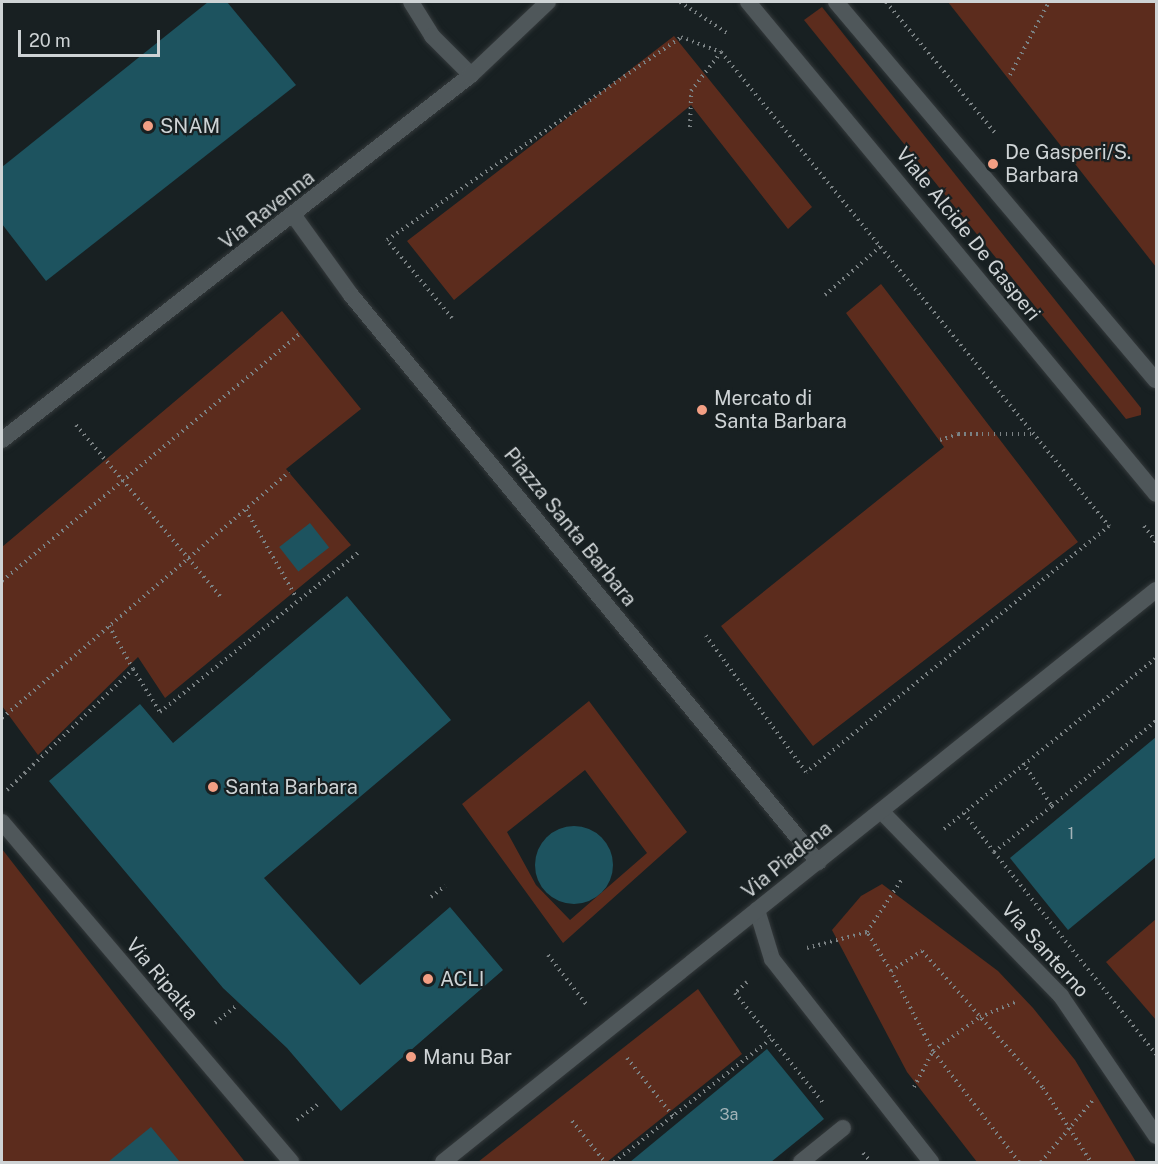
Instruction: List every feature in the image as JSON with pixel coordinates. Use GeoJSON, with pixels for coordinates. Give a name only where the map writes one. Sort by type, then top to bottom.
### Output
{"type":"FeatureCollection","features":[{"type":"Feature","properties":{"kind":"street"},"geometry":{"type":"LineString","coordinates":[[411,2],[432,36],[471,75]]}},
{"type":"Feature","properties":{"kind":"street","name":"Via Ravenna"},"geometry":{"type":"LineString","coordinates":[[2,440],[294,216],[471,75],[548,2]]}},
{"type":"Feature","properties":{"kind":"street","name":"Viale Alcide De Gasperi"},"geometry":{"type":"LineString","coordinates":[[748,2],[1156,494]]}},
{"type":"Feature","properties":{"kind":"street"},"geometry":{"type":"LineString","coordinates":[[836,2],[1156,380]]}},
{"type":"Feature","properties":{"kind":"street","name":"Piazza Santa Barbara"},"geometry":{"type":"LineString","coordinates":[[294,216],[358,304],[818,862]]}},
{"type":"Feature","properties":{"kind":"street","name":"Via Piadena"},"geometry":{"type":"LineString","coordinates":[[443,1162],[1156,590]]}},
{"type":"Feature","properties":{"kind":"street","name":"Via Santerno"},"geometry":{"type":"LineString","coordinates":[[880,812],[918,848],[1061,996],[1114,1070],[1156,1136]]}},
{"type":"Feature","properties":{"kind":"street","name":"Via Ripalta"},"geometry":{"type":"LineString","coordinates":[[2,822],[291,1162]]}},
{"type":"Feature","properties":{"kind":"street"},"geometry":{"type":"LineString","coordinates":[[758,910],[772,959],[931,1162]]}},
{"type":"Feature","properties":{"kind":"street"},"geometry":{"type":"LineString","coordinates":[[801,1162],[843,1128]]}},
{"type":"Feature","properties":{"kind":"path"},"geometry":{"type":"LineString","coordinates":[[1010,75],[1049,2]]}},
{"type":"Feature","properties":{"kind":"path"},"geometry":{"type":"LineString","coordinates":[[452,318],[387,240],[681,37],[721,52],[1109,525],[806,772],[706,636]]}},
{"type":"Feature","properties":{"kind":"path"},"geometry":{"type":"LineString","coordinates":[[690,127],[691,92],[721,52]]}},
{"type":"Feature","properties":{"kind":"path"},"geometry":{"type":"LineString","coordinates":[[825,295],[881,246]]}},
{"type":"Feature","properties":{"kind":"path"},"geometry":{"type":"LineString","coordinates":[[2,581],[300,334]]}},
{"type":"Feature","properties":{"kind":"path"},"geometry":{"type":"LineString","coordinates":[[52,403],[220,596]]}},
{"type":"Feature","properties":{"kind":"path"},"geometry":{"type":"LineString","coordinates":[[940,440],[958,434],[1035,434]]}},
{"type":"Feature","properties":{"kind":"path"},"geometry":{"type":"LineString","coordinates":[[2,718],[289,472]]}},
{"type":"Feature","properties":{"kind":"path"},"geometry":{"type":"LineString","coordinates":[[246,509],[297,597]]}},
{"type":"Feature","properties":{"kind":"path"},"geometry":{"type":"LineString","coordinates":[[109,626],[160,712],[297,597],[358,553]]}},
{"type":"Feature","properties":{"kind":"path"},"geometry":{"type":"LineString","coordinates":[[1019,1162],[933,1052],[891,971],[867,932],[918,848],[1156,658]]}},
{"type":"Feature","properties":{"kind":"path"},"geometry":{"type":"LineString","coordinates":[[2,794],[35,769],[133,669]]}},
{"type":"Feature","properties":{"kind":"path"},"geometry":{"type":"LineString","coordinates":[[994,852],[1156,721]]}},
{"type":"Feature","properties":{"kind":"path"},"geometry":{"type":"LineString","coordinates":[[1023,763],[1052,806]]}},
{"type":"Feature","properties":{"kind":"path"},"geometry":{"type":"LineString","coordinates":[[964,813],[1156,1054]]}},
{"type":"Feature","properties":{"kind":"path"},"geometry":{"type":"LineString","coordinates":[[431,897],[445,886]]}},
{"type":"Feature","properties":{"kind":"path"},"geometry":{"type":"LineString","coordinates":[[891,971],[922,951],[1073,1128],[1091,1162]]}},
{"type":"Feature","properties":{"kind":"path"},"geometry":{"type":"LineString","coordinates":[[735,993],[871,1162]]}},
{"type":"Feature","properties":{"kind":"path"},"geometry":{"type":"LineString","coordinates":[[895,1118],[933,1052],[980,1017]]}},
{"type":"Feature","properties":{"kind":"path"},"geometry":{"type":"LineString","coordinates":[[614,1162],[771,1039]]}},
{"type":"Feature","properties":{"kind":"path"},"geometry":{"type":"LineString","coordinates":[[1041,1162],[1073,1128],[1114,1070]]}},
{"type":"Feature","properties":{"kind":"path"},"geometry":{"type":"LineString","coordinates":[[572,1120],[605,1162]]}},
{"type":"Feature","properties":{"kind":"shaded area"},"geometry":{"type":"Polygon","coordinates":[[[948,2],[1156,2],[1156,267],[948,2]]]}},
{"type":"Feature","properties":{"kind":"shaded area"},"geometry":{"type":"Polygon","coordinates":[[[822,7],[1141,408],[1141,415],[1126,419],[804,20],[822,7]]]}},
{"type":"Feature","properties":{"kind":"shaded area"},"geometry":{"type":"Polygon","coordinates":[[[674,36],[812,207],[788,229],[691,105],[454,300],[407,241],[674,36]]]}},
{"type":"Feature","properties":{"kind":"shaded area"},"geometry":{"type":"Polygon","coordinates":[[[881,284],[1078,542],[813,746],[721,626],[944,447],[846,313],[881,284]]]}},
{"type":"Feature","properties":{"kind":"shaded area"},"geometry":{"type":"Polygon","coordinates":[[[282,311],[361,409],[286,469],[351,545],[165,698],[138,657],[38,755],[2,706],[2,547],[282,311]]]}},
{"type":"Feature","properties":{"kind":"shaded area"},"geometry":{"type":"Polygon","coordinates":[[[589,701],[687,832],[563,943],[462,804],[589,701]],[[585,770],[507,832],[536,885],[570,920],[647,853],[585,770]]]}},
{"type":"Feature","properties":{"kind":"shaded area"},"geometry":{"type":"Polygon","coordinates":[[[2,849],[245,1162],[2,1162],[2,849]]]}},
{"type":"Feature","properties":{"kind":"shaded area"},"geometry":{"type":"Polygon","coordinates":[[[882,884],[998,971],[1033,1008],[1075,1060],[1136,1162],[977,1162],[907,1072],[832,930],[861,896],[882,884]]]}},
{"type":"Feature","properties":{"kind":"shaded area"},"geometry":{"type":"Polygon","coordinates":[[[1156,919],[1156,1020],[1106,962],[1156,919]]]}},
{"type":"Feature","properties":{"kind":"shaded area"},"geometry":{"type":"Polygon","coordinates":[[[698,989],[742,1054],[607,1162],[478,1162],[698,989]]]}},
{"type":"Feature","properties":{"kind":"building","name":"SNAM"},"geometry":{"type":"Polygon","coordinates":[[[208,2],[227,2],[296,85],[46,281],[2,224],[2,167],[208,2]]]}},
{"type":"Feature","properties":{"kind":"building"},"geometry":{"type":"Polygon","coordinates":[[[310,523],[329,547],[298,571],[279,547],[310,523]]]}},
{"type":"Feature","properties":{"kind":"building","name":"Santa Barbara"},"geometry":{"type":"Polygon","coordinates":[[[347,596],[451,720],[264,878],[360,985],[450,907],[503,970],[341,1111],[287,1048],[223,988],[49,781],[140,704],[173,743],[347,596]]]}},
{"type":"Feature","properties":{"kind":"building"},"geometry":{"type":"Polygon","coordinates":[[[1156,737],[1156,857],[1068,930],[1010,858],[1156,737]]]}},
{"type":"Feature","properties":{"kind":"building"},"geometry":{"type":"Polygon","coordinates":[[[566,826],[582,826],[596,832],[607,843],[613,857],[613,873],[607,887],[596,898],[582,904],[566,904],[552,898],[541,887],[535,873],[535,857],[541,843],[552,832],[566,826]]]}},
{"type":"Feature","properties":{"kind":"building"},"geometry":{"type":"Polygon","coordinates":[[[767,1049],[824,1119],[771,1162],[630,1162],[767,1049]]]}},
{"type":"Feature","properties":{"kind":"building"},"geometry":{"type":"Polygon","coordinates":[[[151,1127],[180,1162],[108,1162],[151,1127]]]}},
{"type":"Feature","properties":{"kind":"place","name":"SNAM"},"geometry":{"type":"Point","coordinates":[148,126]}},
{"type":"Feature","properties":{"kind":"place","name":"De Gasperi/S. Barbara"},"geometry":{"type":"Point","coordinates":[993,164]}},
{"type":"Feature","properties":{"kind":"place","name":"Mercato di Santa Barbara"},"geometry":{"type":"Point","coordinates":[702,410]}},
{"type":"Feature","properties":{"kind":"place","name":"Santa Barbara"},"geometry":{"type":"Point","coordinates":[213,787]}},
{"type":"Feature","properties":{"kind":"place","name":"ACLI"},"geometry":{"type":"Point","coordinates":[428,979]}},
{"type":"Feature","properties":{"kind":"place","name":"Manu Bar"},"geometry":{"type":"Point","coordinates":[411,1057]}}]}
